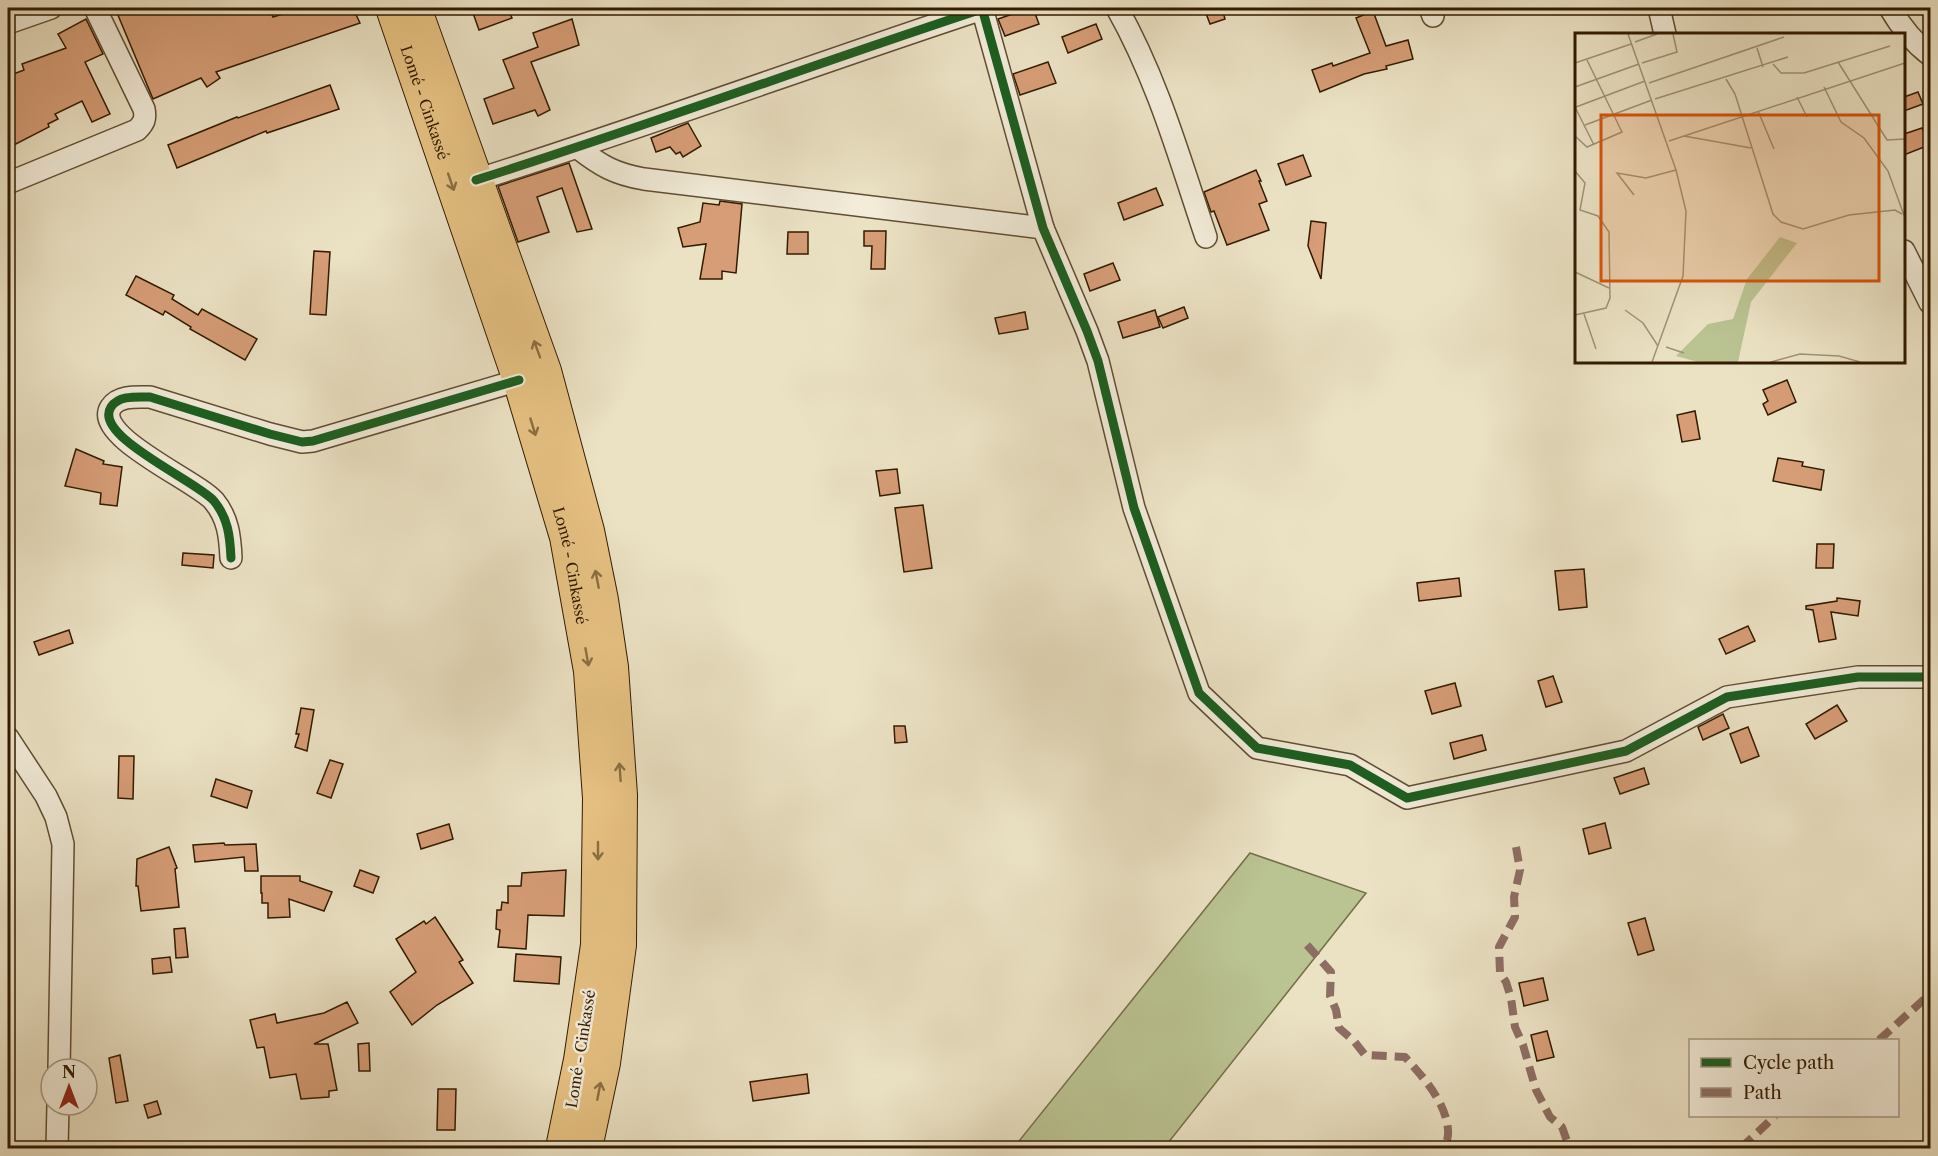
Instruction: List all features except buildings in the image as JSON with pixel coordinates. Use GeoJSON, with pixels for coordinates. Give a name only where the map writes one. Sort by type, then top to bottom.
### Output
{"type":"FeatureCollection","features":[{"type":"Feature","properties":{"kind":"highway","name":"Lomé - Cinkassé"},"geometry":{"type":"LineString","coordinates":[[392,8],[423,63],[476,180],[545,371],[588,531],[602,600],[612,667],[621,795],[609,945],[604,1063],[586,1149]]}},
{"type":"Feature","properties":{"kind":"highway","name":"Lomé - Cinkassé"},"geometry":{"type":"LineString","coordinates":[[416,8],[423,63],[566,537],[590,671],[609,945],[580,1060],[562,1149]]}},
{"type":"Feature","properties":{"kind":"street"},"geometry":{"type":"LineString","coordinates":[[8,23],[51,8]]}},
{"type":"Feature","properties":{"kind":"street"},"geometry":{"type":"LineString","coordinates":[[8,183],[137,130],[144,123],[144,109],[95,8]]}},
{"type":"Feature","properties":{"kind":"street"},"geometry":{"type":"LineString","coordinates":[[476,180],[578,148],[816,63],[983,8],[1043,228],[1098,361],[1134,508],[1199,693],[1257,748],[1350,765],[1407,798],[1626,751],[1727,697],[1858,677],[1930,677]]}},
{"type":"Feature","properties":{"kind":"street"},"geometry":{"type":"LineString","coordinates":[[1117,8],[1137,44],[1155,85],[1206,237]]}},
{"type":"Feature","properties":{"kind":"street"},"geometry":{"type":"LineString","coordinates":[[1659,8],[1665,33]]}},
{"type":"Feature","properties":{"kind":"street"},"geometry":{"type":"LineString","coordinates":[[1890,8],[1916,44],[1930,55]]}},
{"type":"Feature","properties":{"kind":"street"},"geometry":{"type":"LineString","coordinates":[[578,148],[600,165],[614,172],[644,179],[1043,228]]}},
{"type":"Feature","properties":{"kind":"street"},"geometry":{"type":"LineString","coordinates":[[1905,253],[1930,303]]}},
{"type":"Feature","properties":{"kind":"street"},"geometry":{"type":"LineString","coordinates":[[231,558],[230,535],[225,517],[214,501],[200,488],[134,448],[120,436],[113,429],[109,420],[109,411],[114,403],[133,397],[150,397],[295,441],[313,441],[519,380]]}},
{"type":"Feature","properties":{"kind":"street"},"geometry":{"type":"LineString","coordinates":[[8,738],[46,796],[56,817],[63,844],[59,1057]]}},
{"type":"Feature","properties":{"kind":"street"},"geometry":{"type":"LineString","coordinates":[[57,1149],[58,1117]]}},
{"type":"Feature","properties":{"kind":"green space"},"geometry":{"type":"Polygon","coordinates":[[[1250,853],[1366,893],[1164,1148],[1017,1148],[1019,1141],[1250,853]]]}},
{"type":"Feature","properties":{"kind":"marked path"},"geometry":{"type":"LineString","coordinates":[[1516,847],[1520,870],[1514,897],[1515,917],[1499,947],[1500,973],[1506,982],[1511,998],[1515,1027],[1523,1045],[1536,1090],[1550,1117],[1562,1127],[1568,1144],[1572,1148]]}},
{"type":"Feature","properties":{"kind":"marked path"},"geometry":{"type":"LineString","coordinates":[[1307,945],[1331,972],[1330,996],[1336,1010],[1339,1028],[1365,1055],[1405,1057],[1432,1090],[1446,1120],[1448,1132],[1446,1148]]}},
{"type":"Feature","properties":{"kind":"marked path"},"geometry":{"type":"LineString","coordinates":[[1880,1039],[1930,994]]}},
{"type":"Feature","properties":{"kind":"marked path"},"geometry":{"type":"LineString","coordinates":[[1741,1148],[1774,1117]]}},
{"type":"Feature","properties":{"kind":"cycle path"},"geometry":{"type":"LineString","coordinates":[[982,8],[1043,228],[1098,361],[1134,508],[1199,693],[1257,748],[1350,765],[1407,798],[1626,751],[1727,697],[1858,677],[1930,677]]}},
{"type":"Feature","properties":{"kind":"cycle path"},"geometry":{"type":"LineString","coordinates":[[476,180],[985,8]]}},
{"type":"Feature","properties":{"kind":"cycle path"},"geometry":{"type":"LineString","coordinates":[[231,558],[227,528],[219,507],[204,492],[149,457],[117,431],[109,419],[114,403],[129,398],[150,397],[302,442],[313,441],[519,380]]}}]}
